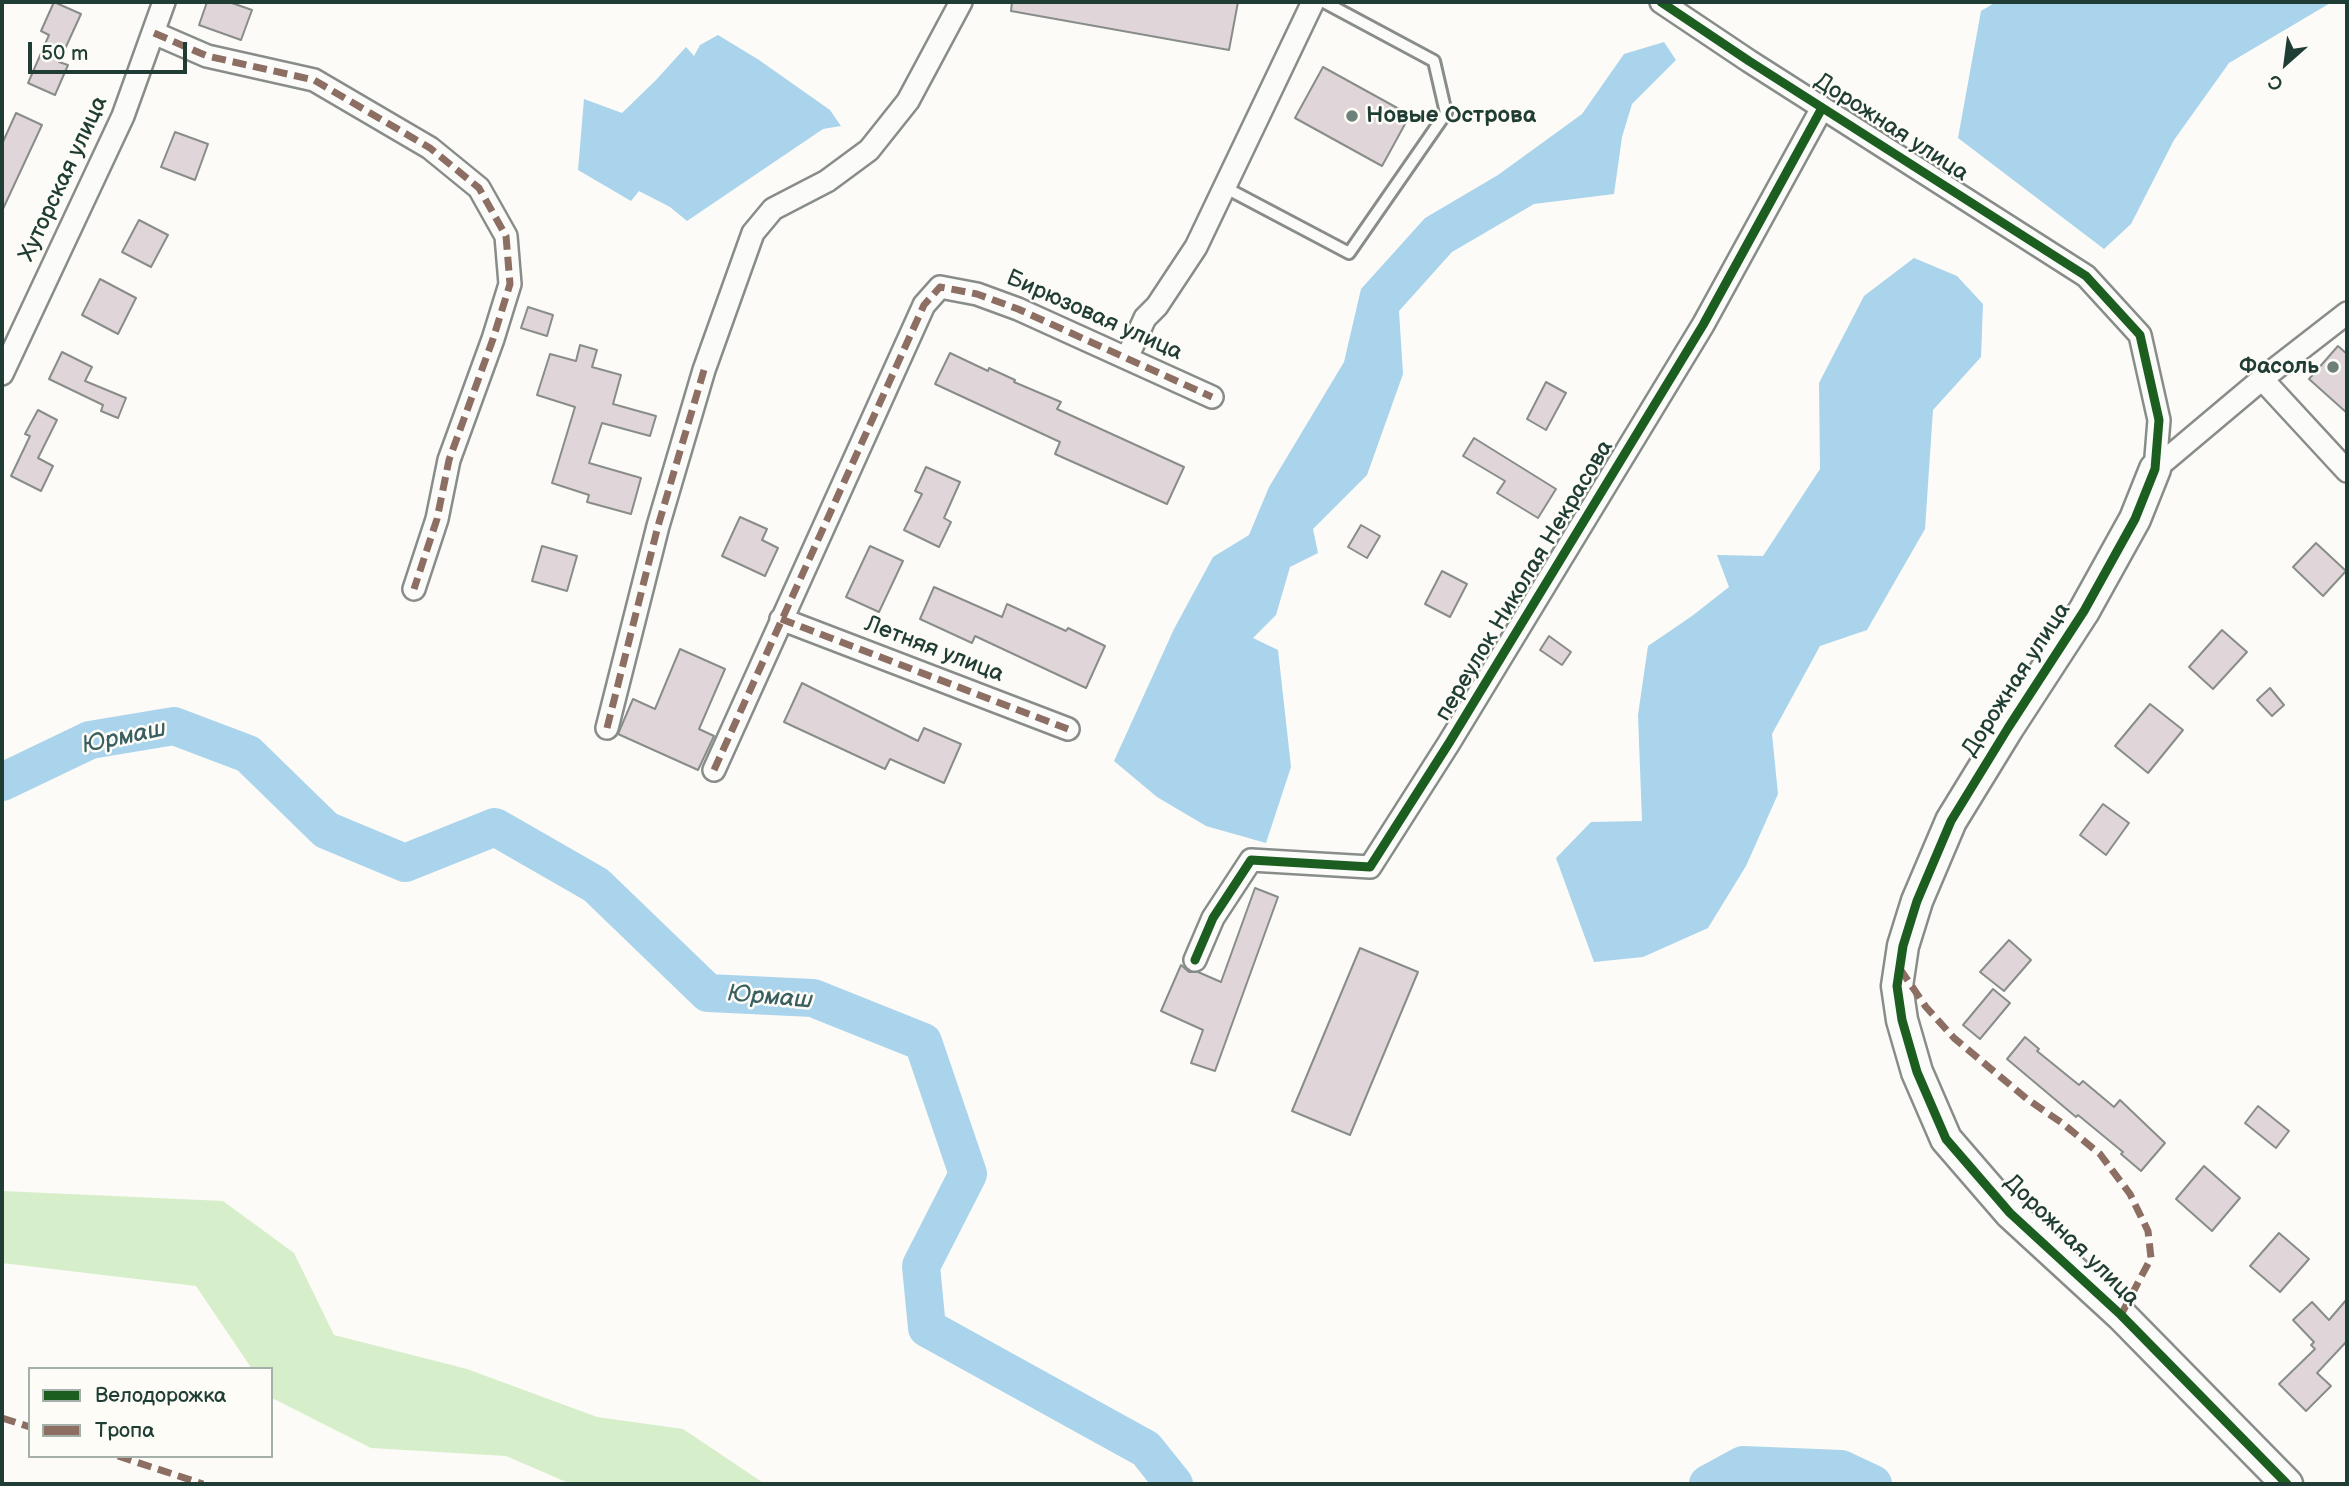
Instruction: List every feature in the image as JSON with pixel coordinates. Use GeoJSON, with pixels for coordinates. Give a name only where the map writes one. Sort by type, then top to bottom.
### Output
{"type":"FeatureCollection","features":[{"type":"Feature","properties":{"kind":"street","name":"Хуторская улица"},"geometry":{"type":"LineString","coordinates":[[2,374],[123,116],[164,2]]}},
{"type":"Feature","properties":{"kind":"street"},"geometry":{"type":"LineString","coordinates":[[607,728],[658,526],[700,383],[753,233],[773,209],[827,181],[869,150],[908,101],[961,2]]}},
{"type":"Feature","properties":{"kind":"street"},"geometry":{"type":"LineString","coordinates":[[1127,358],[1145,318],[1157,306],[1196,247],[1313,2]]}},
{"type":"Feature","properties":{"kind":"street","name":"Дорожная улица"},"geometry":{"type":"LineString","coordinates":[[1661,2],[2086,276],[2140,335],[2159,420],[2155,469],[2135,519],[2084,611],[1951,821],[1917,901],[1903,946],[1897,986],[1902,1020],[1917,1072],[1946,1139],[2010,1213],[2121,1315],[2287,1484]]}},
{"type":"Feature","properties":{"kind":"street"},"geometry":{"type":"LineString","coordinates":[[154,33],[207,55],[314,80],[430,148],[479,188],[506,236],[510,284],[493,340],[449,460],[438,519],[414,589]]}},
{"type":"Feature","properties":{"kind":"street","name":"переулок Николая Некрасова"},"geometry":{"type":"LineString","coordinates":[[1195,960],[1213,918],[1251,860],[1370,867],[1449,743],[1703,325],[1822,108]]}},
{"type":"Feature","properties":{"kind":"street","name":"Бирюзовая улица"},"geometry":{"type":"LineString","coordinates":[[781,619],[924,305],[940,287],[977,294],[1018,309],[1212,397]]}},
{"type":"Feature","properties":{"kind":"street"},"geometry":{"type":"LineString","coordinates":[[2155,469],[2262,379],[2347,313]]}},
{"type":"Feature","properties":{"kind":"street"},"geometry":{"type":"LineString","coordinates":[[2262,379],[2347,471]]}},
{"type":"Feature","properties":{"kind":"street"},"geometry":{"type":"LineString","coordinates":[[715,770],[781,619]]}},
{"type":"Feature","properties":{"kind":"street","name":"Летняя улица"},"geometry":{"type":"LineString","coordinates":[[781,619],[1068,729]]}},
{"type":"Feature","properties":{"kind":"lane"},"geometry":{"type":"LineString","coordinates":[[1226,188],[1349,254],[1446,113],[1434,61],[1324,2]]}},
{"type":"Feature","properties":{"kind":"green space"},"geometry":{"type":"Polygon","coordinates":[[[2,1191],[223,1201],[294,1253],[334,1335],[467,1369],[597,1417],[683,1429],[765,1484],[571,1484],[506,1456],[371,1448],[273,1399],[273,1367],[251,1367],[196,1286],[2,1263],[2,1191]]]}},
{"type":"Feature","properties":{"kind":"water"},"geometry":{"type":"Polygon","coordinates":[[[1996,2],[2332,2],[2229,63],[2174,140],[2131,224],[2104,249],[1958,138],[1981,11],[1996,2]]]}},
{"type":"Feature","properties":{"kind":"water"},"geometry":{"type":"Polygon","coordinates":[[[718,35],[830,110],[841,126],[823,129],[687,221],[670,207],[639,191],[631,201],[578,170],[584,99],[622,113],[686,47],[694,56],[700,45],[718,35]]]}},
{"type":"Feature","properties":{"kind":"water"},"geometry":{"type":"Polygon","coordinates":[[[1664,42],[1676,60],[1632,104],[1622,137],[1614,194],[1534,204],[1452,252],[1399,311],[1403,374],[1367,475],[1313,529],[1318,553],[1290,567],[1276,615],[1253,638],[1278,650],[1291,767],[1266,843],[1206,826],[1157,797],[1114,761],[1174,629],[1213,557],[1249,535],[1269,487],[1344,362],[1361,289],[1425,218],[1498,175],[1582,114],[1624,54],[1664,42]]]}},
{"type":"Feature","properties":{"kind":"water"},"geometry":{"type":"Polygon","coordinates":[[[1914,258],[1957,276],[1983,304],[1981,357],[1933,410],[1925,529],[1867,630],[1820,646],[1772,734],[1778,794],[1746,866],[1708,928],[1643,957],[1594,962],[1556,858],[1591,822],[1642,821],[1638,715],[1648,646],[1729,587],[1717,555],[1763,556],[1820,469],[1819,383],[1864,296],[1914,258]]]}},
{"type":"Feature","properties":{"kind":"building"},"geometry":{"type":"Polygon","coordinates":[[[54,2],[81,14],[59,62],[68,65],[55,95],[28,83],[49,35],[41,31],[54,2]]]}},
{"type":"Feature","properties":{"kind":"building"},"geometry":{"type":"Polygon","coordinates":[[[207,2],[229,2],[252,10],[241,40],[199,25],[207,2]]]}},
{"type":"Feature","properties":{"kind":"building"},"geometry":{"type":"Polygon","coordinates":[[[1012,2],[1238,2],[1229,50],[1011,11],[1012,2]]]}},
{"type":"Feature","properties":{"kind":"building","name":"Новые Острова"},"geometry":{"type":"Polygon","coordinates":[[[1323,67],[1410,115],[1382,166],[1295,118],[1323,67]]]}},
{"type":"Feature","properties":{"kind":"building"},"geometry":{"type":"Polygon","coordinates":[[[16,113],[42,125],[2,211],[2,144],[16,113]]]}},
{"type":"Feature","properties":{"kind":"building"},"geometry":{"type":"Polygon","coordinates":[[[175,132],[208,144],[195,180],[161,167],[175,132]]]}},
{"type":"Feature","properties":{"kind":"building"},"geometry":{"type":"Polygon","coordinates":[[[139,220],[168,235],[151,267],[122,252],[139,220]]]}},
{"type":"Feature","properties":{"kind":"building"},"geometry":{"type":"Polygon","coordinates":[[[100,279],[136,298],[118,334],[82,315],[100,279]]]}},
{"type":"Feature","properties":{"kind":"building"},"geometry":{"type":"Polygon","coordinates":[[[528,307],[553,315],[547,336],[521,328],[528,307]]]}},
{"type":"Feature","properties":{"kind":"building"},"geometry":{"type":"Polygon","coordinates":[[[580,345],[597,350],[592,367],[621,375],[613,404],[656,416],[650,436],[602,423],[589,463],[641,478],[631,514],[587,502],[589,495],[552,483],[575,407],[537,395],[550,354],[576,361],[580,345]]]}},
{"type":"Feature","properties":{"kind":"building","name":"Фасоль"},"geometry":{"type":"Polygon","coordinates":[[[2338,346],[2347,354],[2347,413],[2309,379],[2338,346]]]}},
{"type":"Feature","properties":{"kind":"building"},"geometry":{"type":"Polygon","coordinates":[[[62,352],[92,367],[85,381],[126,398],[118,418],[101,411],[103,405],[49,379],[62,352]]]}},
{"type":"Feature","properties":{"kind":"building"},"geometry":{"type":"Polygon","coordinates":[[[950,353],[1061,402],[1057,409],[1184,467],[1167,504],[1055,454],[1060,442],[935,384],[950,353]]]}},
{"type":"Feature","properties":{"kind":"building"},"geometry":{"type":"Polygon","coordinates":[[[1546,382],[1566,393],[1546,430],[1527,419],[1546,382]]]}},
{"type":"Feature","properties":{"kind":"building"},"geometry":{"type":"Polygon","coordinates":[[[38,410],[57,420],[38,458],[53,466],[41,491],[11,476],[30,436],[25,434],[38,410]]]}},
{"type":"Feature","properties":{"kind":"building"},"geometry":{"type":"Polygon","coordinates":[[[1474,438],[1556,489],[1538,518],[1497,493],[1505,481],[1463,456],[1474,438]]]}},
{"type":"Feature","properties":{"kind":"building"},"geometry":{"type":"Polygon","coordinates":[[[926,467],[960,482],[944,518],[951,522],[939,547],[904,530],[922,494],[915,491],[926,467]]]}},
{"type":"Feature","properties":{"kind":"building"},"geometry":{"type":"Polygon","coordinates":[[[740,517],[767,529],[762,540],[778,548],[765,576],[722,556],[740,517]]]}},
{"type":"Feature","properties":{"kind":"building"},"geometry":{"type":"Polygon","coordinates":[[[1361,525],[1380,536],[1367,558],[1348,547],[1361,525]]]}},
{"type":"Feature","properties":{"kind":"building"},"geometry":{"type":"Polygon","coordinates":[[[2316,543],[2346,571],[2323,596],[2293,567],[2316,543]]]}},
{"type":"Feature","properties":{"kind":"building"},"geometry":{"type":"Polygon","coordinates":[[[542,546],[577,556],[567,591],[532,581],[542,546]]]}},
{"type":"Feature","properties":{"kind":"building"},"geometry":{"type":"Polygon","coordinates":[[[870,546],[903,561],[879,612],[846,597],[870,546]]]}},
{"type":"Feature","properties":{"kind":"building"},"geometry":{"type":"Polygon","coordinates":[[[1442,571],[1467,584],[1450,617],[1425,604],[1442,571]]]}},
{"type":"Feature","properties":{"kind":"building"},"geometry":{"type":"Polygon","coordinates":[[[934,587],[1002,617],[1007,604],[1105,646],[1086,688],[975,636],[972,643],[920,619],[934,587]]]}},
{"type":"Feature","properties":{"kind":"building"},"geometry":{"type":"Polygon","coordinates":[[[2222,630],[2247,652],[2213,689],[2189,667],[2222,630]]]}},
{"type":"Feature","properties":{"kind":"building"},"geometry":{"type":"Polygon","coordinates":[[[1549,636],[1571,652],[1562,665],[1540,650],[1549,636]]]}},
{"type":"Feature","properties":{"kind":"building"},"geometry":{"type":"Polygon","coordinates":[[[680,649],[725,669],[699,729],[714,736],[698,770],[618,734],[633,699],[655,709],[680,649]]]}},
{"type":"Feature","properties":{"kind":"building"},"geometry":{"type":"Polygon","coordinates":[[[802,683],[918,741],[924,728],[961,744],[944,783],[890,759],[885,769],[784,722],[802,683]]]}},
{"type":"Feature","properties":{"kind":"building"},"geometry":{"type":"Polygon","coordinates":[[[2270,688],[2284,705],[2272,716],[2257,700],[2270,688]]]}},
{"type":"Feature","properties":{"kind":"building"},"geometry":{"type":"Polygon","coordinates":[[[2150,704],[2183,730],[2148,773],[2115,746],[2150,704]]]}},
{"type":"Feature","properties":{"kind":"building"},"geometry":{"type":"Polygon","coordinates":[[[2103,804],[2129,823],[2106,855],[2080,835],[2103,804]]]}},
{"type":"Feature","properties":{"kind":"building"},"geometry":{"type":"Polygon","coordinates":[[[1255,888],[1278,897],[1215,1071],[1191,1063],[1203,1030],[1161,1011],[1181,965],[1189,972],[1198,972],[1221,982],[1255,888]]]}},
{"type":"Feature","properties":{"kind":"building"},"geometry":{"type":"Polygon","coordinates":[[[2009,940],[2031,960],[2004,991],[1980,972],[2009,940]]]}},
{"type":"Feature","properties":{"kind":"building"},"geometry":{"type":"Polygon","coordinates":[[[1360,948],[1418,972],[1350,1135],[1292,1111],[1360,948]]]}},
{"type":"Feature","properties":{"kind":"building"},"geometry":{"type":"Polygon","coordinates":[[[1993,989],[2010,1003],[1980,1039],[1963,1025],[1993,989]]]}},
{"type":"Feature","properties":{"kind":"building"},"geometry":{"type":"Polygon","coordinates":[[[2025,1037],[2039,1049],[2037,1051],[2079,1085],[2083,1081],[2114,1107],[2120,1100],[2165,1143],[2141,1171],[2121,1154],[2123,1152],[2007,1059],[2025,1037]]]}},
{"type":"Feature","properties":{"kind":"building"},"geometry":{"type":"Polygon","coordinates":[[[2258,1106],[2289,1131],[2276,1148],[2245,1123],[2258,1106]]]}},
{"type":"Feature","properties":{"kind":"building"},"geometry":{"type":"Polygon","coordinates":[[[2204,1166],[2240,1198],[2212,1231],[2176,1199],[2204,1166]]]}},
{"type":"Feature","properties":{"kind":"building"},"geometry":{"type":"Polygon","coordinates":[[[2279,1233],[2309,1259],[2280,1292],[2250,1266],[2279,1233]]]}},
{"type":"Feature","properties":{"kind":"building"},"geometry":{"type":"Polygon","coordinates":[[[2347,1299],[2347,1341],[2317,1373],[2331,1386],[2306,1411],[2279,1384],[2315,1349],[2311,1345],[2314,1342],[2293,1320],[2312,1302],[2329,1320],[2347,1299]]]}},
{"type":"Feature","properties":{"kind":"waterway","name":"Юрмаш"},"geometry":{"type":"LineString","coordinates":[[2,782],[90,740],[174,726],[248,754],[326,830],[405,863],[495,827],[596,885],[708,993],[813,998],[923,1042],[968,1174],[921,1266],[927,1328],[1146,1449],[1174,1484]]}},
{"type":"Feature","properties":{"kind":"waterway","name":"Юрмаш"},"geometry":{"type":"LineString","coordinates":[[1708,1484],[1743,1465],[1841,1469],[1873,1484]]}},
{"type":"Feature","properties":{"kind":"marked path"},"geometry":{"type":"LineString","coordinates":[[154,33],[207,56],[314,80],[430,148],[479,188],[506,236],[510,284],[449,460],[437,519],[414,589]]}},
{"type":"Feature","properties":{"kind":"marked path"},"geometry":{"type":"LineString","coordinates":[[714,770],[924,305],[940,287],[977,294],[1018,309],[1212,397]]}},
{"type":"Feature","properties":{"kind":"marked path"},"geometry":{"type":"LineString","coordinates":[[607,728],[658,526],[704,370]]}},
{"type":"Feature","properties":{"kind":"marked path"},"geometry":{"type":"LineString","coordinates":[[781,619],[1068,729]]}},
{"type":"Feature","properties":{"kind":"marked path"},"geometry":{"type":"LineString","coordinates":[[1900,969],[1926,1007],[1954,1038],[2027,1099],[2100,1154],[2130,1194],[2148,1231],[2151,1258],[2121,1315]]}},
{"type":"Feature","properties":{"kind":"marked path"},"geometry":{"type":"LineString","coordinates":[[2,1418],[28,1426]]}},
{"type":"Feature","properties":{"kind":"marked path"},"geometry":{"type":"LineString","coordinates":[[124,1458],[203,1484]]}},
{"type":"Feature","properties":{"kind":"cycle path"},"geometry":{"type":"LineString","coordinates":[[1661,2],[2086,276],[2140,335],[2159,420],[2155,469],[2135,519],[2084,611],[1951,821],[1917,901],[1903,946],[1897,986],[1902,1020],[1917,1072],[1946,1139],[2010,1213],[2121,1315],[2287,1484]]}},
{"type":"Feature","properties":{"kind":"cycle path"},"geometry":{"type":"LineString","coordinates":[[1195,960],[1213,918],[1251,860],[1370,867],[1449,743],[1703,325],[1822,108]]}},
{"type":"Feature","properties":{"kind":"place","name":"Новые Острова"},"geometry":{"type":"Point","coordinates":[1352,116]}},
{"type":"Feature","properties":{"kind":"place","name":"Фасоль"},"geometry":{"type":"Point","coordinates":[2333,367]}}]}
